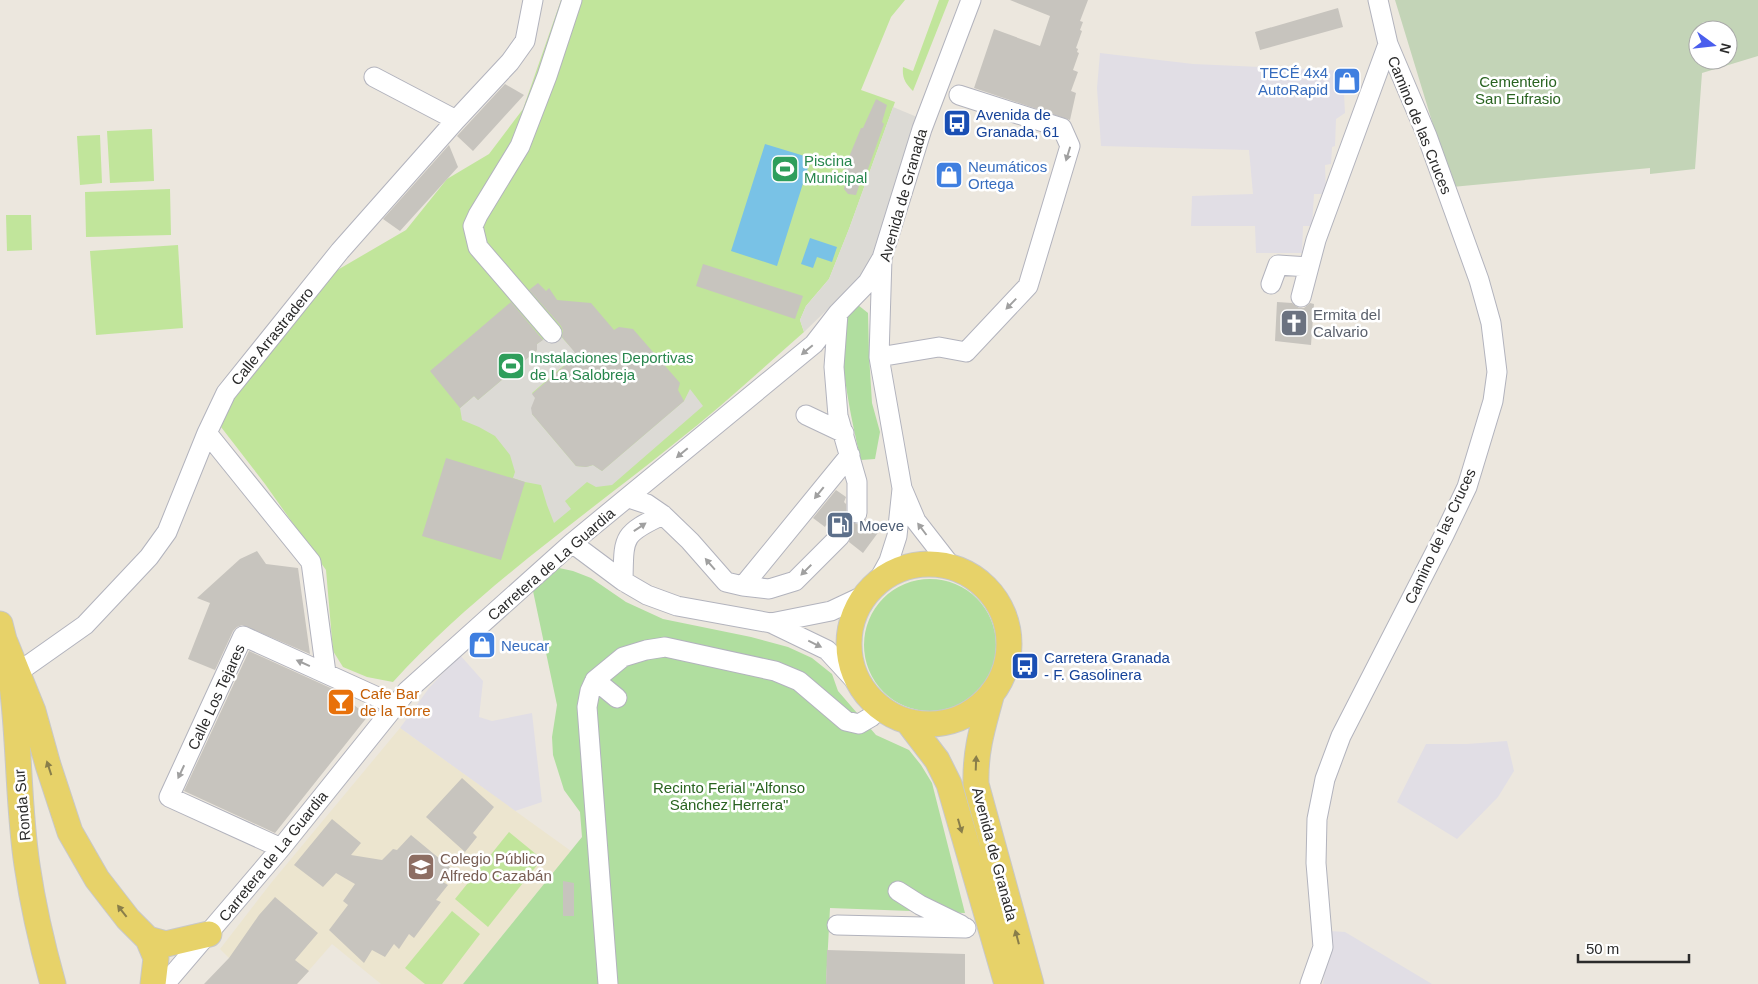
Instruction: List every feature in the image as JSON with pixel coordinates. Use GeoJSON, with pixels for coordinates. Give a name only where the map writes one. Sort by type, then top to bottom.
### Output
{"type":"FeatureCollection","features":[{"type":"Feature","properties":{"kind":"main road"},"geometry":{"type":"LineString","coordinates":[[938,564],[951,566],[974,578],[993,596],[1005,619],[1008,632],[1008,658],[992,693],[975,710],[954,720],[931,725],[908,722],[893,717],[880,708],[860,686],[850,661],[849,633],[855,613],[872,588],[889,574],[913,565],[938,564]]}},
{"type":"Feature","properties":{"kind":"main road"},"geometry":{"type":"LineString","coordinates":[[2,633],[33,711],[70,832],[97,879],[128,919],[148,939],[165,983]]}},
{"type":"Feature","properties":{"kind":"main road"},"geometry":{"type":"LineString","coordinates":[[0,718],[2,633]]}},
{"type":"Feature","properties":{"kind":"main road","name":"Ronda Sur"},"geometry":{"type":"LineString","coordinates":[[2,633],[13,694],[27,865],[43,947],[54,984]]}},
{"type":"Feature","properties":{"kind":"main road","name":"Avenida de Granada"},"geometry":{"type":"LineString","coordinates":[[992,693],[980,734],[976,759],[976,784],[1031,984]]}},
{"type":"Feature","properties":{"kind":"main road","name":"Avenida de Granada"},"geometry":{"type":"LineString","coordinates":[[908,722],[937,760],[949,784],[977,926],[1007,984]]}},
{"type":"Feature","properties":{"kind":"main road"},"geometry":{"type":"LineString","coordinates":[[148,939],[166,944],[209,934]]}},
{"type":"Feature","properties":{"kind":"street","name":"Calle Arrastradero"},"geometry":{"type":"LineString","coordinates":[[18,673],[85,625],[149,556],[167,532],[207,433],[226,393],[340,251],[510,62],[526,41],[533,0]]}},
{"type":"Feature","properties":{"kind":"street"},"geometry":{"type":"LineString","coordinates":[[552,333],[478,247],[473,226],[520,146],[547,76],[572,0]]}},
{"type":"Feature","properties":{"kind":"street","name":"Avenida de Granada"},"geometry":{"type":"LineString","coordinates":[[951,566],[916,521],[902,488],[879,357],[882,258],[922,129],[972,0]]}},
{"type":"Feature","properties":{"kind":"street","name":"Camino de las Cruces"},"geometry":{"type":"LineString","coordinates":[[1310,984],[1323,947],[1316,863],[1317,819],[1325,779],[1342,736],[1467,487],[1493,401],[1497,372],[1491,323],[1479,280],[1427,136],[1388,44],[1378,0]]}},
{"type":"Feature","properties":{"kind":"street"},"geometry":{"type":"LineString","coordinates":[[1301,297],[1316,240],[1388,44]]}},
{"type":"Feature","properties":{"kind":"street"},"geometry":{"type":"LineString","coordinates":[[374,77],[456,120]]}},
{"type":"Feature","properties":{"kind":"street"},"geometry":{"type":"LineString","coordinates":[[879,357],[939,347],[966,352],[1028,286],[1034,267],[1070,146],[1062,128],[959,95]]}},
{"type":"Feature","properties":{"kind":"street","name":"Carretera de La Guardia"},"geometry":{"type":"LineString","coordinates":[[165,983],[281,848],[407,691],[572,543],[814,344],[838,313],[868,282],[882,258]]}},
{"type":"Feature","properties":{"kind":"street"},"geometry":{"type":"LineString","coordinates":[[1271,284],[1278,265],[1309,267]]}},
{"type":"Feature","properties":{"kind":"street"},"geometry":{"type":"LineString","coordinates":[[838,313],[834,367],[838,416],[857,482],[857,513]]}},
{"type":"Feature","properties":{"kind":"street"},"geometry":{"type":"LineString","coordinates":[[806,415],[844,433]]}},
{"type":"Feature","properties":{"kind":"street"},"geometry":{"type":"LineString","coordinates":[[207,433],[311,562],[326,673]]}},
{"type":"Feature","properties":{"kind":"street"},"geometry":{"type":"LineString","coordinates":[[743,586],[850,455]]}},
{"type":"Feature","properties":{"kind":"street","name":"Avenida de Granada"},"geometry":{"type":"LineString","coordinates":[[872,588],[889,560],[897,536],[902,488]]}},
{"type":"Feature","properties":{"kind":"street"},"geometry":{"type":"LineString","coordinates":[[629,498],[647,504],[663,515],[690,541],[726,582],[743,586],[769,589],[795,581],[840,536]]}},
{"type":"Feature","properties":{"kind":"street"},"geometry":{"type":"LineString","coordinates":[[623,581],[623,558],[627,539],[637,528],[663,515]]}},
{"type":"Feature","properties":{"kind":"street"},"geometry":{"type":"LineString","coordinates":[[572,543],[623,581],[647,595],[677,606],[771,623],[827,650],[860,686]]}},
{"type":"Feature","properties":{"kind":"street"},"geometry":{"type":"LineString","coordinates":[[771,623],[831,611],[872,588]]}},
{"type":"Feature","properties":{"kind":"street","name":"Calle Los Tejares"},"geometry":{"type":"LineString","coordinates":[[281,848],[169,797],[244,636],[395,705]]}},
{"type":"Feature","properties":{"kind":"street"},"geometry":{"type":"LineString","coordinates":[[608,984],[587,707],[590,690],[595,680],[623,657],[665,647],[775,671],[799,681],[846,721],[859,724],[872,717],[880,708]]}},
{"type":"Feature","properties":{"kind":"street"},"geometry":{"type":"LineString","coordinates":[[595,680],[617,698]]}},
{"type":"Feature","properties":{"kind":"street"},"geometry":{"type":"LineString","coordinates":[[898,891],[920,905],[977,926]]}},
{"type":"Feature","properties":{"kind":"street"},"geometry":{"type":"LineString","coordinates":[[837,925],[977,926]]}},
{"type":"Feature","properties":{"kind":"shaded area"},"geometry":{"type":"Polygon","coordinates":[[[1100,53],[1193,64],[1350,71],[1350,94],[1344,94],[1345,113],[1336,119],[1335,146],[1332,147],[1331,164],[1325,165],[1326,194],[1314,194],[1312,226],[1303,226],[1302,253],[1256,253],[1255,226],[1191,226],[1192,196],[1253,194],[1249,150],[1101,146],[1097,88],[1100,53]]]}},
{"type":"Feature","properties":{"kind":"shaded area"},"geometry":{"type":"Polygon","coordinates":[[[893,107],[917,117],[873,256],[866,272],[804,332],[800,320],[806,306],[829,279],[893,107]]]}},
{"type":"Feature","properties":{"kind":"shaded area"},"geometry":{"type":"Polygon","coordinates":[[[556,331],[577,354],[532,393],[536,398],[532,414],[576,466],[586,467],[593,465],[602,471],[684,401],[690,389],[703,406],[612,485],[596,487],[587,482],[565,501],[571,509],[554,523],[541,485],[513,478],[515,472],[510,455],[495,436],[462,420],[460,408],[474,396],[478,400],[537,350],[537,344],[556,331]]]}},
{"type":"Feature","properties":{"kind":"shaded area"},"geometry":{"type":"Polygon","coordinates":[[[460,655],[483,681],[479,717],[492,721],[532,713],[542,802],[515,811],[400,728],[429,688],[460,655]]]}},
{"type":"Feature","properties":{"kind":"shaded area","name":"Colegio Público Alfredo Cazabán"},"geometry":{"type":"Polygon","coordinates":[[[400,728],[571,851],[463,984],[381,984],[332,944],[297,984],[241,984],[229,958],[220,949],[271,883],[400,728]]]}},
{"type":"Feature","properties":{"kind":"shaded area"},"geometry":{"type":"Polygon","coordinates":[[[1507,741],[1514,771],[1498,797],[1457,839],[1397,802],[1426,744],[1467,744],[1507,741]]]}},
{"type":"Feature","properties":{"kind":"shaded area"},"geometry":{"type":"Polygon","coordinates":[[[1330,931],[1345,932],[1432,984],[1323,984],[1330,931]]]}},
{"type":"Feature","properties":{"kind":"green space","name":"Instalaciones Deportivas de La Salobreja"},"geometry":{"type":"Polygon","coordinates":[[[561,0],[905,0],[891,17],[861,90],[895,102],[829,279],[806,306],[800,320],[804,332],[692,430],[565,528],[493,587],[425,649],[393,682],[367,677],[343,667],[333,651],[326,570],[265,484],[221,427],[228,400],[334,272],[406,230],[447,179],[489,154],[523,109],[561,0]]]}},
{"type":"Feature","properties":{"kind":"green space"},"geometry":{"type":"Polygon","coordinates":[[[939,0],[949,0],[913,91],[905,80],[903,67],[913,71],[939,0]]]}},
{"type":"Feature","properties":{"kind":"green space","name":"Cementerio San Eufrasio"},"geometry":{"type":"Polygon","coordinates":[[[1395,0],[1758,0],[1758,56],[1738,62],[1738,20],[1688,20],[1688,70],[1712,70],[1702,73],[1695,169],[1650,174],[1650,168],[1452,187],[1395,0]]]}},
{"type":"Feature","properties":{"kind":"green space"},"geometry":{"type":"Polygon","coordinates":[[[152,129],[154,181],[110,183],[107,131],[152,129]]]}},
{"type":"Feature","properties":{"kind":"green space"},"geometry":{"type":"Polygon","coordinates":[[[100,135],[102,183],[80,185],[77,136],[100,135]]]}},
{"type":"Feature","properties":{"kind":"green space"},"geometry":{"type":"Polygon","coordinates":[[[170,189],[171,235],[86,237],[85,192],[170,189]]]}},
{"type":"Feature","properties":{"kind":"green space"},"geometry":{"type":"Polygon","coordinates":[[[6,215],[31,215],[32,250],[7,251],[6,215]]]}},
{"type":"Feature","properties":{"kind":"green space"},"geometry":{"type":"Polygon","coordinates":[[[178,245],[183,328],[96,335],[90,251],[178,245]]]}},
{"type":"Feature","properties":{"kind":"green space"},"geometry":{"type":"Polygon","coordinates":[[[858,305],[868,313],[872,403],[880,432],[875,459],[861,460],[846,386],[842,343],[846,315],[858,305]]]}},
{"type":"Feature","properties":{"kind":"green space","name":"Recinto Ferial \"Alfonso Sánchez Herrera\""},"geometry":{"type":"Polygon","coordinates":[[[559,568],[591,578],[626,602],[663,619],[751,637],[788,647],[812,658],[832,674],[838,691],[876,735],[909,750],[932,783],[965,913],[830,908],[826,984],[463,984],[582,837],[580,812],[564,790],[553,755],[552,737],[557,705],[533,591],[559,568]]]}},
{"type":"Feature","properties":{"kind":"green space"},"geometry":{"type":"Polygon","coordinates":[[[930,579],[943,580],[955,584],[977,598],[991,620],[995,632],[995,658],[991,670],[977,692],[955,706],[943,710],[930,711],[917,710],[905,706],[883,692],[869,670],[865,658],[864,645],[865,632],[869,620],[883,598],[905,584],[917,580],[930,579]]]}},
{"type":"Feature","properties":{"kind":"green space"},"geometry":{"type":"Polygon","coordinates":[[[509,832],[542,859],[488,927],[455,899],[509,832]]]}},
{"type":"Feature","properties":{"kind":"green space"},"geometry":{"type":"Polygon","coordinates":[[[452,911],[480,934],[442,984],[425,984],[405,968],[452,911]]]}},
{"type":"Feature","properties":{"kind":"water"},"geometry":{"type":"Polygon","coordinates":[[[765,144],[811,158],[777,266],[731,251],[765,144]]]}},
{"type":"Feature","properties":{"kind":"water"},"geometry":{"type":"Polygon","coordinates":[[[810,238],[837,247],[832,262],[817,257],[813,268],[801,264],[810,238]]]}},
{"type":"Feature","properties":{"kind":"building"},"geometry":{"type":"Polygon","coordinates":[[[1010,0],[1088,0],[1080,21],[1083,22],[1080,30],[1082,31],[1076,48],[1079,53],[1073,70],[1078,72],[1071,91],[1076,93],[1070,120],[974,88],[994,29],[1040,46],[1050,16],[1010,0]]]}},
{"type":"Feature","properties":{"kind":"building"},"geometry":{"type":"Polygon","coordinates":[[[1338,8],[1343,27],[1260,50],[1255,32],[1338,8]]]}},
{"type":"Feature","properties":{"kind":"building"},"geometry":{"type":"Polygon","coordinates":[[[505,84],[524,95],[473,151],[457,136],[505,84]]]}},
{"type":"Feature","properties":{"kind":"building"},"geometry":{"type":"Polygon","coordinates":[[[876,99],[887,105],[882,122],[884,124],[863,183],[860,183],[856,195],[848,194],[844,189],[848,171],[844,169],[861,128],[863,128],[876,99]]]}},
{"type":"Feature","properties":{"kind":"building"},"geometry":{"type":"Polygon","coordinates":[[[449,145],[458,167],[400,231],[383,219],[449,145]]]}},
{"type":"Feature","properties":{"kind":"building"},"geometry":{"type":"Polygon","coordinates":[[[703,264],[803,296],[795,319],[696,286],[703,264]]]}},
{"type":"Feature","properties":{"kind":"building"},"geometry":{"type":"Polygon","coordinates":[[[538,283],[546,291],[549,288],[557,300],[591,303],[614,330],[619,327],[633,329],[680,383],[678,390],[684,401],[602,471],[593,465],[586,467],[576,466],[532,414],[531,408],[535,398],[532,394],[577,355],[562,337],[563,331],[561,326],[529,290],[538,283]]]}},
{"type":"Feature","properties":{"kind":"building"},"geometry":{"type":"Polygon","coordinates":[[[511,302],[543,340],[537,344],[537,350],[478,400],[474,396],[460,408],[430,371],[511,302]]]}},
{"type":"Feature","properties":{"kind":"building","name":"Ermita del Calvario"},"geometry":{"type":"Polygon","coordinates":[[[1277,302],[1292,303],[1299,308],[1304,308],[1310,303],[1314,304],[1311,345],[1275,341],[1277,302]]]}},
{"type":"Feature","properties":{"kind":"building"},"geometry":{"type":"Polygon","coordinates":[[[446,458],[525,482],[501,560],[422,536],[446,458]]]}},
{"type":"Feature","properties":{"kind":"building"},"geometry":{"type":"Polygon","coordinates":[[[836,490],[846,497],[844,502],[846,504],[846,513],[851,522],[857,524],[866,519],[880,530],[863,553],[849,542],[851,534],[848,528],[837,525],[831,529],[813,518],[836,490]]]}},
{"type":"Feature","properties":{"kind":"building"},"geometry":{"type":"Polygon","coordinates":[[[257,551],[266,564],[298,568],[310,654],[242,625],[233,631],[215,670],[188,659],[210,603],[197,598],[240,559],[257,551]]]}},
{"type":"Feature","properties":{"kind":"building"},"geometry":{"type":"Polygon","coordinates":[[[249,651],[335,690],[368,716],[275,833],[184,791],[249,651]]]}},
{"type":"Feature","properties":{"kind":"building"},"geometry":{"type":"Polygon","coordinates":[[[462,778],[494,807],[473,833],[477,837],[465,852],[426,817],[462,778]]]}},
{"type":"Feature","properties":{"kind":"building"},"geometry":{"type":"Polygon","coordinates":[[[332,819],[361,843],[351,855],[382,860],[393,849],[397,850],[411,835],[452,869],[443,882],[448,885],[436,900],[441,902],[414,938],[409,934],[399,949],[394,944],[385,957],[372,950],[364,963],[329,930],[348,905],[343,901],[355,884],[336,873],[323,887],[294,865],[332,819]]]}},
{"type":"Feature","properties":{"kind":"building"},"geometry":{"type":"Polygon","coordinates":[[[563,881],[574,883],[574,916],[563,916],[563,881]]]}},
{"type":"Feature","properties":{"kind":"building"},"geometry":{"type":"Polygon","coordinates":[[[275,897],[318,933],[295,960],[309,971],[297,984],[204,984],[229,958],[259,915],[275,897]]]}},
{"type":"Feature","properties":{"kind":"building"},"geometry":{"type":"Polygon","coordinates":[[[827,950],[965,954],[965,984],[826,984],[827,950]]]}},
{"type":"Feature","properties":{"kind":"tunnel"},"geometry":{"type":"LineString","coordinates":[[840,536],[857,513]]}},
{"type":"Feature","properties":{"kind":"place","name":"TECÉ 4x4 AutoRapid"},"geometry":{"type":"Point","coordinates":[1347,81]}},
{"type":"Feature","properties":{"kind":"place","name":"Avenida de Granada, 61"},"geometry":{"type":"Point","coordinates":[957,123]}},
{"type":"Feature","properties":{"kind":"place","name":"Piscina Municipal"},"geometry":{"type":"Point","coordinates":[785,169]}},
{"type":"Feature","properties":{"kind":"place","name":"Neumáticos Ortega"},"geometry":{"type":"Point","coordinates":[949,175]}},
{"type":"Feature","properties":{"kind":"place","name":"Ermita del Calvario"},"geometry":{"type":"Point","coordinates":[1294,323]}},
{"type":"Feature","properties":{"kind":"place","name":"Instalaciones Deportivas de La Salobreja"},"geometry":{"type":"Point","coordinates":[511,366]}},
{"type":"Feature","properties":{"kind":"place","name":"Moeve"},"geometry":{"type":"Point","coordinates":[840,525]}},
{"type":"Feature","properties":{"kind":"place","name":"Neucar"},"geometry":{"type":"Point","coordinates":[482,645]}},
{"type":"Feature","properties":{"kind":"place","name":"Carretera Granada - F. Gasolinera"},"geometry":{"type":"Point","coordinates":[1025,666]}},
{"type":"Feature","properties":{"kind":"place","name":"Cafe Bar de la Torre"},"geometry":{"type":"Point","coordinates":[341,702]}},
{"type":"Feature","properties":{"kind":"place","name":"Colegio Público Alfredo Cazabán"},"geometry":{"type":"Point","coordinates":[421,867]}}]}
